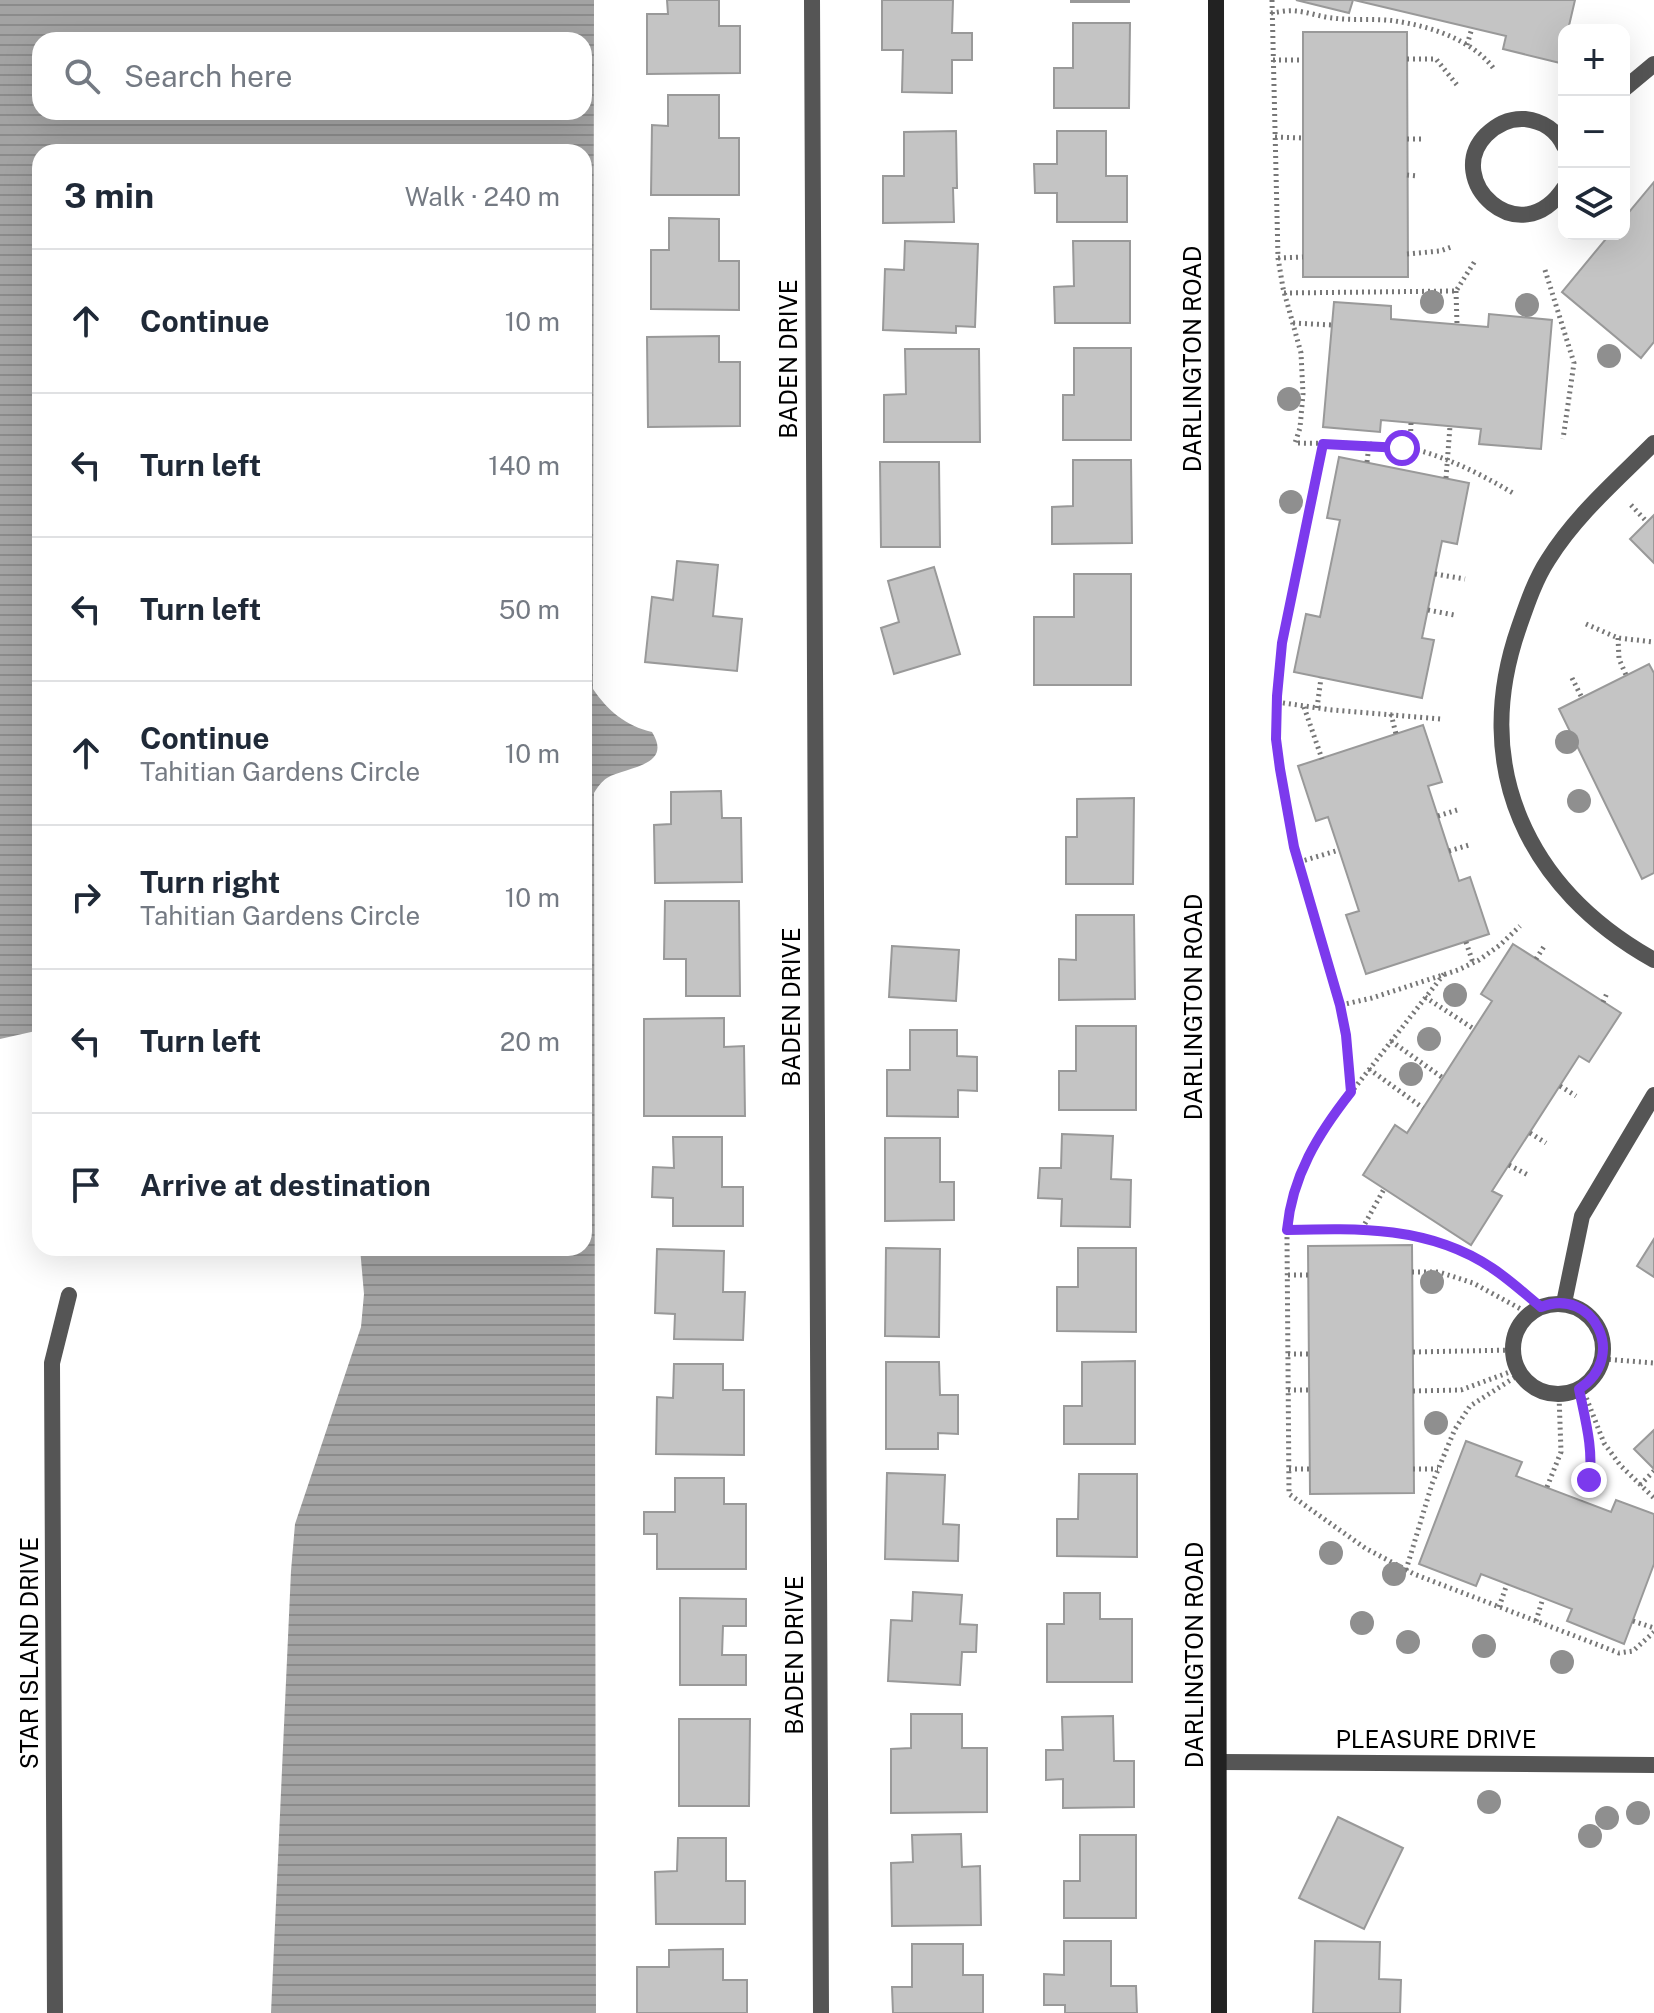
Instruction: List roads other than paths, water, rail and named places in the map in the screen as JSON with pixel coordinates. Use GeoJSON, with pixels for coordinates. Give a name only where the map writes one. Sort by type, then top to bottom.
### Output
{"type":"FeatureCollection","features":[{"type":"Feature","properties":{"kind":"street","name":"BADEN DRIVE"},"geometry":{"type":"LineString","coordinates":[[812,0],[821,2013]]}},
{"type":"Feature","properties":{"kind":"street","name":"DARLINGTON ROAD"},"geometry":{"type":"LineString","coordinates":[[1216,0],[1219,2013]]}},
{"type":"Feature","properties":{"kind":"street"},"geometry":{"type":"LineString","coordinates":[[1630,84],[1654,64]]}},
{"type":"Feature","properties":{"kind":"street"},"geometry":{"type":"LineString","coordinates":[[1558,136],[1538,121],[1507,121],[1493,128],[1482,139],[1475,154],[1474,170],[1477,185],[1485,199],[1498,209],[1512,214],[1528,214],[1544,209],[1558,197]]}},
{"type":"Feature","properties":{"kind":"street"},"geometry":{"type":"LineString","coordinates":[[1654,443],[1568,530],[1546,562],[1511,649],[1503,693],[1501,743],[1512,796],[1533,849],[1550,872],[1600,924],[1654,960]]}},
{"type":"Feature","properties":{"kind":"street"},"geometry":{"type":"LineString","coordinates":[[1564,1303],[1582,1216],[1654,1095]]}},
{"type":"Feature","properties":{"kind":"street","name":"STAR ISLAND DRIVE"},"geometry":{"type":"LineString","coordinates":[[55,2013],[52,1363],[69,1295]]}},
{"type":"Feature","properties":{"kind":"street"},"geometry":{"type":"LineString","coordinates":[[1564,1303],[1579,1308],[1591,1317],[1599,1329],[1603,1359],[1597,1373],[1581,1388],[1559,1395],[1531,1386],[1519,1372],[1513,1350],[1516,1331],[1524,1318],[1549,1304],[1564,1303]]}},
{"type":"Feature","properties":{"kind":"street","name":"PLEASURE DRIVE"},"geometry":{"type":"LineString","coordinates":[[1219,1762],[1654,1765]]}}]}
